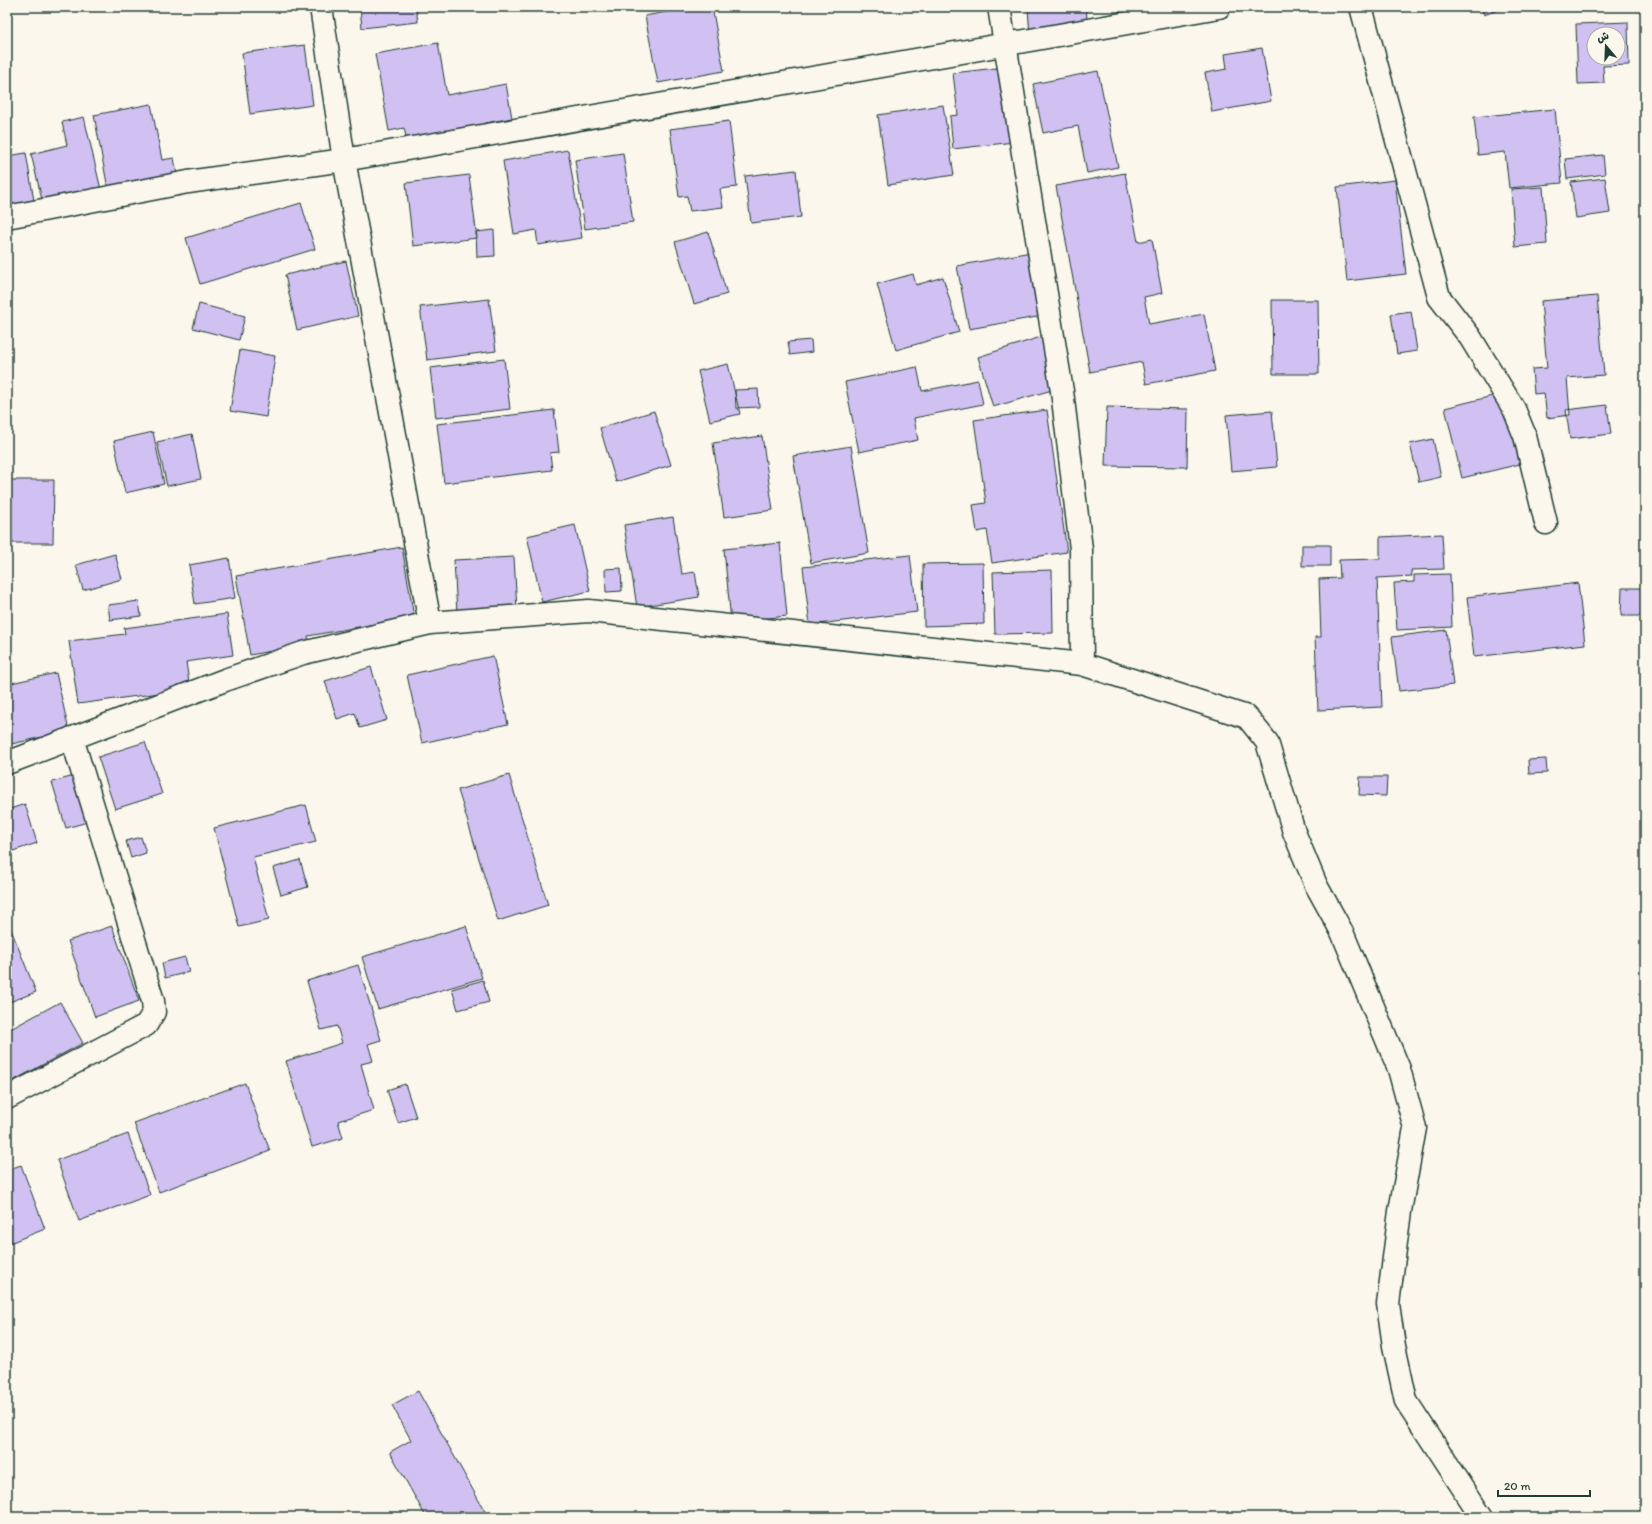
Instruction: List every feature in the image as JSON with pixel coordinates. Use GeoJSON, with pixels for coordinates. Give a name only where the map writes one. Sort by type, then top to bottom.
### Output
{"type":"FeatureCollection","features":[{"type":"Feature","properties":{"kind":"street"},"geometry":{"type":"LineString","coordinates":[[321,7],[344,160],[430,623]]}},
{"type":"Feature","properties":{"kind":"street"},"geometry":{"type":"LineString","coordinates":[[999,7],[1062,391],[1081,549],[1082,664]]}},
{"type":"Feature","properties":{"kind":"street"},"geometry":{"type":"LineString","coordinates":[[7,217],[188,182],[344,160],[1006,43],[1219,7]]}},
{"type":"Feature","properties":{"kind":"street"},"geometry":{"type":"LineString","coordinates":[[1361,7],[1439,297],[1470,337],[1514,409],[1525,436],[1546,523]]}},
{"type":"Feature","properties":{"kind":"street"},"geometry":{"type":"LineString","coordinates":[[7,763],[225,680],[303,653],[430,623],[589,611],[1082,664],[1247,717],[1267,742],[1294,832],[1316,885],[1342,932],[1399,1069],[1415,1128],[1400,1211],[1388,1304],[1394,1346],[1406,1401],[1482,1517]]}},
{"type":"Feature","properties":{"kind":"street"},"geometry":{"type":"LineString","coordinates":[[7,1098],[146,1025],[154,1012],[153,1001],[72,738]]}},
{"type":"Feature","properties":{"kind":"building"},"geometry":{"type":"Polygon","coordinates":[[[360,7],[416,7],[418,22],[362,28],[360,7]]]}},
{"type":"Feature","properties":{"kind":"building"},"geometry":{"type":"Polygon","coordinates":[[[692,7],[712,7],[724,71],[658,83],[645,16],[692,7]]]}},
{"type":"Feature","properties":{"kind":"building"},"geometry":{"type":"Polygon","coordinates":[[[1028,7],[1086,7],[1088,31],[1030,37],[1028,7]]]}},
{"type":"Feature","properties":{"kind":"building"},"geometry":{"type":"Polygon","coordinates":[[[1481,7],[1506,7],[1484,15],[1481,7]]]}},
{"type":"Feature","properties":{"kind":"building"},"geometry":{"type":"Polygon","coordinates":[[[1628,22],[1629,65],[1626,65],[1626,26],[1586,26],[1586,66],[1603,66],[1604,83],[1578,84],[1576,24],[1628,22]]]}},
{"type":"Feature","properties":{"kind":"building"},"geometry":{"type":"Polygon","coordinates":[[[438,43],[447,95],[506,84],[512,118],[486,123],[487,132],[408,146],[404,128],[389,131],[375,54],[438,43]]]}},
{"type":"Feature","properties":{"kind":"building"},"geometry":{"type":"Polygon","coordinates":[[[305,45],[313,105],[250,114],[242,53],[305,45]]]}},
{"type":"Feature","properties":{"kind":"building"},"geometry":{"type":"Polygon","coordinates":[[[1262,48],[1271,101],[1212,112],[1205,73],[1227,69],[1225,54],[1262,48]]]}},
{"type":"Feature","properties":{"kind":"building"},"geometry":{"type":"Polygon","coordinates":[[[1005,67],[1014,142],[953,149],[950,116],[958,115],[953,73],[1005,67]]]}},
{"type":"Feature","properties":{"kind":"building"},"geometry":{"type":"Polygon","coordinates":[[[1098,71],[1118,167],[1087,173],[1078,126],[1043,133],[1033,84],[1098,71]]]}},
{"type":"Feature","properties":{"kind":"building"},"geometry":{"type":"Polygon","coordinates":[[[151,104],[162,160],[174,158],[178,180],[109,194],[94,115],[151,104]]]}},
{"type":"Feature","properties":{"kind":"building"},"geometry":{"type":"Polygon","coordinates":[[[943,105],[954,175],[888,185],[878,115],[943,105]]]}},
{"type":"Feature","properties":{"kind":"building"},"geometry":{"type":"Polygon","coordinates":[[[1555,109],[1562,183],[1509,188],[1505,152],[1478,155],[1474,117],[1555,109]]]}},
{"type":"Feature","properties":{"kind":"building"},"geometry":{"type":"Polygon","coordinates":[[[84,117],[102,194],[44,208],[31,154],[67,145],[62,122],[84,117]]]}},
{"type":"Feature","properties":{"kind":"building"},"geometry":{"type":"Polygon","coordinates":[[[729,121],[737,187],[720,189],[723,207],[690,211],[687,196],[679,197],[670,129],[729,121]]]}},
{"type":"Feature","properties":{"kind":"building"},"geometry":{"type":"Polygon","coordinates":[[[568,150],[582,238],[538,245],[536,230],[514,234],[503,161],[568,150]]]}},
{"type":"Feature","properties":{"kind":"building"},"geometry":{"type":"Polygon","coordinates":[[[26,153],[34,201],[7,205],[7,156],[26,153]]]}},
{"type":"Feature","properties":{"kind":"building"},"geometry":{"type":"Polygon","coordinates":[[[623,153],[633,222],[585,229],[575,160],[623,153]]]}},
{"type":"Feature","properties":{"kind":"building"},"geometry":{"type":"Polygon","coordinates":[[[1603,155],[1605,174],[1567,179],[1565,159],[1603,155]]]}},
{"type":"Feature","properties":{"kind":"building"},"geometry":{"type":"Polygon","coordinates":[[[796,170],[801,217],[751,223],[745,176],[796,170]]]}},
{"type":"Feature","properties":{"kind":"building"},"geometry":{"type":"Polygon","coordinates":[[[1125,173],[1138,242],[1152,239],[1162,293],[1144,297],[1149,324],[1204,314],[1215,371],[1146,384],[1142,362],[1090,372],[1056,186],[1125,173]]]}},
{"type":"Feature","properties":{"kind":"building"},"geometry":{"type":"Polygon","coordinates":[[[469,175],[477,238],[413,246],[406,183],[469,175]]]}},
{"type":"Feature","properties":{"kind":"building"},"geometry":{"type":"Polygon","coordinates":[[[1605,178],[1610,213],[1576,218],[1571,182],[1605,178]]]}},
{"type":"Feature","properties":{"kind":"building"},"geometry":{"type":"Polygon","coordinates":[[[1395,180],[1406,274],[1347,281],[1337,187],[1395,180]]]}},
{"type":"Feature","properties":{"kind":"building"},"geometry":{"type":"Polygon","coordinates":[[[1543,187],[1547,244],[1515,247],[1511,189],[1543,187]]]}},
{"type":"Feature","properties":{"kind":"building"},"geometry":{"type":"Polygon","coordinates":[[[301,203],[315,249],[200,284],[186,238],[301,203]]]}},
{"type":"Feature","properties":{"kind":"building"},"geometry":{"type":"Polygon","coordinates":[[[494,230],[495,256],[477,257],[476,232],[494,230]]]}},
{"type":"Feature","properties":{"kind":"building"},"geometry":{"type":"Polygon","coordinates":[[[708,232],[727,294],[694,304],[675,242],[708,232]]]}},
{"type":"Feature","properties":{"kind":"building"},"geometry":{"type":"Polygon","coordinates":[[[1036,251],[1048,315],[969,329],[957,266],[1036,251]]]}},
{"type":"Feature","properties":{"kind":"building"},"geometry":{"type":"Polygon","coordinates":[[[346,261],[358,316],[297,330],[285,275],[346,261]]]}},
{"type":"Feature","properties":{"kind":"building"},"geometry":{"type":"Polygon","coordinates":[[[913,274],[916,285],[943,277],[959,332],[896,350],[877,284],[913,274]]]}},
{"type":"Feature","properties":{"kind":"building"},"geometry":{"type":"Polygon","coordinates":[[[1597,296],[1604,375],[1567,378],[1570,415],[1547,418],[1544,393],[1534,394],[1532,369],[1547,368],[1541,301],[1597,296]]]}},
{"type":"Feature","properties":{"kind":"building"},"geometry":{"type":"Polygon","coordinates":[[[489,299],[496,351],[427,360],[420,307],[489,299]]]}},
{"type":"Feature","properties":{"kind":"building"},"geometry":{"type":"Polygon","coordinates":[[[1272,300],[1318,300],[1319,374],[1273,374],[1272,300]]]}},
{"type":"Feature","properties":{"kind":"building"},"geometry":{"type":"Polygon","coordinates":[[[199,304],[245,316],[239,340],[193,328],[199,304]]]}},
{"type":"Feature","properties":{"kind":"building"},"geometry":{"type":"Polygon","coordinates":[[[1411,311],[1417,351],[1397,354],[1391,314],[1411,311]]]}},
{"type":"Feature","properties":{"kind":"building"},"geometry":{"type":"Polygon","coordinates":[[[1044,336],[1059,388],[993,407],[978,357],[1044,336]]]}},
{"type":"Feature","properties":{"kind":"building"},"geometry":{"type":"Polygon","coordinates":[[[811,340],[812,352],[790,355],[788,342],[811,340]]]}},
{"type":"Feature","properties":{"kind":"building"},"geometry":{"type":"Polygon","coordinates":[[[240,350],[275,356],[266,417],[230,411],[240,350]]]}},
{"type":"Feature","properties":{"kind":"building"},"geometry":{"type":"Polygon","coordinates":[[[504,359],[510,409],[436,418],[430,368],[504,359]]]}},
{"type":"Feature","properties":{"kind":"building"},"geometry":{"type":"Polygon","coordinates":[[[728,364],[740,414],[710,421],[698,371],[728,364]]]}},
{"type":"Feature","properties":{"kind":"building"},"geometry":{"type":"Polygon","coordinates":[[[917,367],[922,391],[978,380],[983,404],[914,418],[918,440],[859,452],[845,382],[917,367]]]}},
{"type":"Feature","properties":{"kind":"building"},"geometry":{"type":"Polygon","coordinates":[[[758,389],[759,407],[736,408],[735,390],[758,389]]]}},
{"type":"Feature","properties":{"kind":"building"},"geometry":{"type":"Polygon","coordinates":[[[1504,393],[1520,464],[1462,478],[1445,408],[1504,393]]]}},
{"type":"Feature","properties":{"kind":"building"},"geometry":{"type":"Polygon","coordinates":[[[1607,405],[1611,434],[1570,439],[1566,410],[1607,405]]]}},
{"type":"Feature","properties":{"kind":"building"},"geometry":{"type":"Polygon","coordinates":[[[1107,407],[1188,409],[1187,467],[1105,466],[1107,407]]]}},
{"type":"Feature","properties":{"kind":"building"},"geometry":{"type":"Polygon","coordinates":[[[554,410],[559,452],[550,453],[552,470],[444,483],[437,424],[554,410]]]}},
{"type":"Feature","properties":{"kind":"building"},"geometry":{"type":"Polygon","coordinates":[[[1047,410],[1067,552],[992,563],[987,530],[977,532],[973,505],[986,503],[974,420],[1047,410]]]}},
{"type":"Feature","properties":{"kind":"building"},"geometry":{"type":"Polygon","coordinates":[[[654,411],[671,465],[616,482],[600,428],[654,411]]]}},
{"type":"Feature","properties":{"kind":"building"},"geometry":{"type":"Polygon","coordinates":[[[1272,411],[1277,467],[1231,471],[1226,415],[1272,411]]]}},
{"type":"Feature","properties":{"kind":"building"},"geometry":{"type":"Polygon","coordinates":[[[153,432],[164,484],[125,493],[114,441],[153,432]]]}},
{"type":"Feature","properties":{"kind":"building"},"geometry":{"type":"Polygon","coordinates":[[[192,434],[201,479],[167,486],[157,442],[192,434]]]}},
{"type":"Feature","properties":{"kind":"building"},"geometry":{"type":"Polygon","coordinates":[[[762,436],[773,510],[724,517],[713,443],[762,436]]]}},
{"type":"Feature","properties":{"kind":"building"},"geometry":{"type":"Polygon","coordinates":[[[1433,439],[1441,477],[1419,482],[1410,444],[1433,439]]]}},
{"type":"Feature","properties":{"kind":"building"},"geometry":{"type":"Polygon","coordinates":[[[851,446],[869,553],[811,563],[793,456],[851,446]]]}},
{"type":"Feature","properties":{"kind":"building"},"geometry":{"type":"Polygon","coordinates":[[[7,480],[54,480],[53,543],[7,543],[7,480]]]}},
{"type":"Feature","properties":{"kind":"building"},"geometry":{"type":"Polygon","coordinates":[[[673,517],[682,574],[695,572],[699,597],[637,607],[624,525],[673,517]]]}},
{"type":"Feature","properties":{"kind":"building"},"geometry":{"type":"Polygon","coordinates":[[[575,525],[590,591],[542,602],[527,536],[575,525]]]}},
{"type":"Feature","properties":{"kind":"building"},"geometry":{"type":"Polygon","coordinates":[[[1442,534],[1444,569],[1411,570],[1412,576],[1377,578],[1382,707],[1318,710],[1315,637],[1321,637],[1319,579],[1340,578],[1339,560],[1380,559],[1380,537],[1442,534]]]}},
{"type":"Feature","properties":{"kind":"building"},"geometry":{"type":"Polygon","coordinates":[[[780,543],[787,616],[731,622],[724,549],[780,543]]]}},
{"type":"Feature","properties":{"kind":"building"},"geometry":{"type":"Polygon","coordinates":[[[1302,545],[1330,545],[1330,566],[1302,566],[1302,545]]]}},
{"type":"Feature","properties":{"kind":"building"},"geometry":{"type":"Polygon","coordinates":[[[402,547],[414,617],[308,636],[309,644],[250,655],[236,576],[402,547]]]}},
{"type":"Feature","properties":{"kind":"building"},"geometry":{"type":"Polygon","coordinates":[[[115,554],[122,579],[83,590],[76,565],[115,554]]]}},
{"type":"Feature","properties":{"kind":"building"},"geometry":{"type":"Polygon","coordinates":[[[910,555],[917,612],[810,625],[803,567],[910,555]]]}},
{"type":"Feature","properties":{"kind":"building"},"geometry":{"type":"Polygon","coordinates":[[[514,557],[517,610],[457,613],[454,560],[514,557]]]}},
{"type":"Feature","properties":{"kind":"building"},"geometry":{"type":"Polygon","coordinates":[[[229,558],[235,598],[195,604],[189,565],[229,558]]]}},
{"type":"Feature","properties":{"kind":"building"},"geometry":{"type":"Polygon","coordinates":[[[983,563],[984,624],[924,626],[923,564],[983,563]]]}},
{"type":"Feature","properties":{"kind":"building"},"geometry":{"type":"Polygon","coordinates":[[[621,568],[622,591],[606,592],[605,569],[621,568]]]}},
{"type":"Feature","properties":{"kind":"building"},"geometry":{"type":"Polygon","coordinates":[[[1052,570],[1053,633],[995,634],[993,572],[1052,570]]]}},
{"type":"Feature","properties":{"kind":"building"},"geometry":{"type":"Polygon","coordinates":[[[1450,574],[1452,627],[1397,630],[1394,583],[1414,582],[1414,575],[1450,574]]]}},
{"type":"Feature","properties":{"kind":"building"},"geometry":{"type":"Polygon","coordinates":[[[1578,583],[1585,644],[1474,657],[1467,597],[1578,583]]]}},
{"type":"Feature","properties":{"kind":"building"},"geometry":{"type":"Polygon","coordinates":[[[1622,588],[1645,588],[1645,616],[1621,616],[1622,588]]]}},
{"type":"Feature","properties":{"kind":"building"},"geometry":{"type":"Polygon","coordinates":[[[139,601],[141,616],[110,620],[108,605],[139,601]]]}},
{"type":"Feature","properties":{"kind":"building"},"geometry":{"type":"Polygon","coordinates":[[[227,614],[233,655],[186,662],[190,689],[78,704],[69,641],[125,634],[124,628],[227,614]]]}},
{"type":"Feature","properties":{"kind":"building"},"geometry":{"type":"Polygon","coordinates":[[[1446,630],[1453,685],[1399,691],[1392,637],[1446,630]]]}},
{"type":"Feature","properties":{"kind":"building"},"geometry":{"type":"Polygon","coordinates":[[[493,656],[508,724],[422,743],[407,675],[493,656]]]}},
{"type":"Feature","properties":{"kind":"building"},"geometry":{"type":"Polygon","coordinates":[[[371,667],[387,720],[360,728],[355,713],[337,719],[325,681],[371,667]]]}},
{"type":"Feature","properties":{"kind":"building"},"geometry":{"type":"Polygon","coordinates":[[[56,673],[69,731],[7,745],[7,684],[56,673]]]}},
{"type":"Feature","properties":{"kind":"building"},"geometry":{"type":"Polygon","coordinates":[[[145,742],[162,794],[115,809],[98,757],[145,742]]]}},
{"type":"Feature","properties":{"kind":"building"},"geometry":{"type":"Polygon","coordinates":[[[1546,759],[1547,773],[1529,774],[1528,760],[1546,759]]]}},
{"type":"Feature","properties":{"kind":"building"},"geometry":{"type":"Polygon","coordinates":[[[78,775],[91,821],[66,828],[52,782],[78,775]]]}},
{"type":"Feature","properties":{"kind":"building"},"geometry":{"type":"Polygon","coordinates":[[[509,775],[548,905],[498,921],[458,790],[509,775]]]}},
{"type":"Feature","properties":{"kind":"building"},"geometry":{"type":"Polygon","coordinates":[[[1360,777],[1387,777],[1386,796],[1359,795],[1360,777]]]}},
{"type":"Feature","properties":{"kind":"building"},"geometry":{"type":"Polygon","coordinates":[[[25,804],[37,843],[7,853],[7,810],[25,804]]]}},
{"type":"Feature","properties":{"kind":"building"},"geometry":{"type":"Polygon","coordinates":[[[306,805],[316,842],[253,857],[269,920],[239,927],[214,828],[306,805]]]}},
{"type":"Feature","properties":{"kind":"building"},"geometry":{"type":"Polygon","coordinates":[[[141,837],[146,853],[131,858],[126,841],[141,837]]]}},
{"type":"Feature","properties":{"kind":"building"},"geometry":{"type":"Polygon","coordinates":[[[300,860],[308,887],[281,895],[273,868],[300,860]]]}},
{"type":"Feature","properties":{"kind":"building"},"geometry":{"type":"Polygon","coordinates":[[[112,926],[139,1001],[95,1017],[68,941],[112,926]]]}},
{"type":"Feature","properties":{"kind":"building"},"geometry":{"type":"Polygon","coordinates":[[[466,926],[482,978],[378,1009],[362,957],[466,926]]]}},
{"type":"Feature","properties":{"kind":"building"},"geometry":{"type":"Polygon","coordinates":[[[10,927],[36,992],[7,1003],[7,928],[10,927]]]}},
{"type":"Feature","properties":{"kind":"building"},"geometry":{"type":"Polygon","coordinates":[[[185,957],[189,972],[165,978],[162,963],[185,957]]]}},
{"type":"Feature","properties":{"kind":"building"},"geometry":{"type":"Polygon","coordinates":[[[358,965],[381,1040],[368,1044],[373,1061],[361,1064],[374,1110],[338,1121],[343,1138],[312,1147],[286,1061],[342,1043],[337,1026],[321,1030],[307,981],[358,965]]]}},
{"type":"Feature","properties":{"kind":"building"},"geometry":{"type":"Polygon","coordinates":[[[483,980],[489,1002],[458,1010],[452,989],[483,980]]]}},
{"type":"Feature","properties":{"kind":"building"},"geometry":{"type":"Polygon","coordinates":[[[60,1002],[83,1043],[7,1084],[7,1031],[60,1002]]]}},
{"type":"Feature","properties":{"kind":"building"},"geometry":{"type":"Polygon","coordinates":[[[245,1083],[270,1151],[159,1192],[134,1123],[245,1083]]]}},
{"type":"Feature","properties":{"kind":"building"},"geometry":{"type":"Polygon","coordinates":[[[405,1084],[416,1117],[398,1123],[387,1090],[405,1084]]]}},
{"type":"Feature","properties":{"kind":"building"},"geometry":{"type":"Polygon","coordinates":[[[128,1134],[150,1195],[79,1221],[57,1160],[128,1134]]]}},
{"type":"Feature","properties":{"kind":"building"},"geometry":{"type":"Polygon","coordinates":[[[21,1165],[45,1229],[7,1244],[7,1170],[21,1165]]]}},
{"type":"Feature","properties":{"kind":"building"},"geometry":{"type":"Polygon","coordinates":[[[418,1391],[488,1517],[426,1517],[390,1452],[411,1440],[392,1405],[418,1391]]]}}]}
